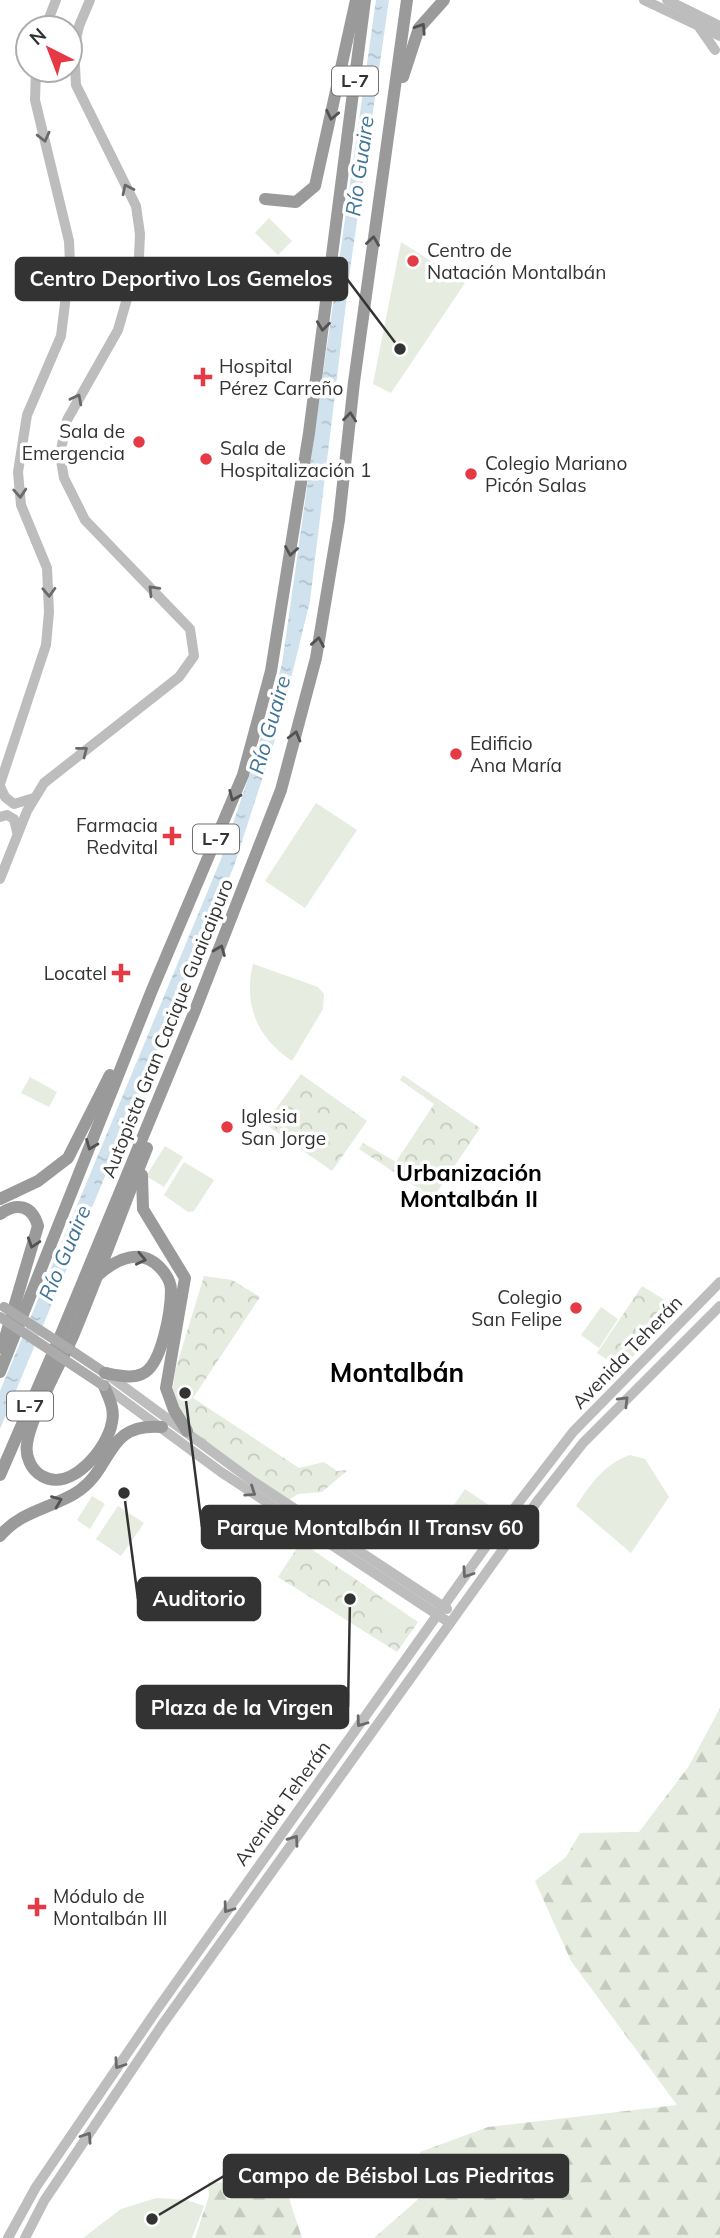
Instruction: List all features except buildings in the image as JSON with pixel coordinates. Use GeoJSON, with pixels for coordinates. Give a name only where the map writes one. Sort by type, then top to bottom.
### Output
{"type":"FeatureCollection","features":[{"type":"Feature","properties":{"kind":"highway"},"geometry":{"type":"LineString","coordinates":[[265,199],[296,202],[315,186],[356,0]]}},
{"type":"Feature","properties":{"kind":"highway","name":"Autopista Gran Cacique Guaicaipuro"},"geometry":{"type":"LineString","coordinates":[[0,1372],[143,1013],[243,775],[271,671],[309,433],[365,0]]}},
{"type":"Feature","properties":{"kind":"highway","name":"Autopista Gran Cacique Guaicaipuro"},"geometry":{"type":"LineString","coordinates":[[0,1475],[194,1013],[281,790],[316,658],[339,520],[407,0]]}},
{"type":"Feature","properties":{"kind":"highway"},"geometry":{"type":"LineString","coordinates":[[391,107],[401,88],[412,42],[419,28],[443,0]]}},
{"type":"Feature","properties":{"kind":"highway"},"geometry":{"type":"LineString","coordinates":[[0,1199],[38,1181],[68,1158],[129,1032],[143,1013]]}},
{"type":"Feature","properties":{"kind":"highway"},"geometry":{"type":"LineString","coordinates":[[62,1332],[96,1276],[117,1261],[141,1257],[160,1267],[172,1289],[160,1353],[153,1367],[134,1376],[104,1380],[113,1412],[110,1430],[82,1469],[63,1480],[45,1478],[36,1472],[30,1463],[27,1442],[96,1276],[143,1158],[194,1013]]}},
{"type":"Feature","properties":{"kind":"highway"},"geometry":{"type":"LineString","coordinates":[[143,1158],[143,1209],[185,1278],[166,1388],[174,1410],[187,1431]]}},
{"type":"Feature","properties":{"kind":"highway"},"geometry":{"type":"LineString","coordinates":[[0,1214],[13,1206],[23,1206],[32,1213],[38,1226],[0,1356]]}},
{"type":"Feature","properties":{"kind":"highway"},"geometry":{"type":"LineString","coordinates":[[0,1536],[26,1514],[83,1488],[125,1432],[138,1427],[162,1427]]}},
{"type":"Feature","properties":{"kind":"main road"},"geometry":{"type":"LineString","coordinates":[[0,879],[17,833],[35,798],[61,768],[179,677],[194,656],[190,629],[85,520],[64,478],[60,455],[66,420],[122,320],[139,257],[140,234],[136,206],[76,85],[74,49],[79,26],[90,0]]}},
{"type":"Feature","properties":{"kind":"main road"},"geometry":{"type":"LineString","coordinates":[[645,0],[720,36]]}},
{"type":"Feature","properties":{"kind":"main road"},"geometry":{"type":"LineString","coordinates":[[667,0],[720,26]]}},
{"type":"Feature","properties":{"kind":"main road"},"geometry":{"type":"LineString","coordinates":[[699,27],[715,50]]}},
{"type":"Feature","properties":{"kind":"main road"},"geometry":{"type":"LineString","coordinates":[[35,798],[15,804],[5,797],[0,785],[46,645],[49,612],[47,568],[20,505],[18,472],[27,415],[61,336],[70,263],[69,241],[35,100],[36,84]]}},
{"type":"Feature","properties":{"kind":"main road"},"geometry":{"type":"LineString","coordinates":[[0,817],[7,815],[14,819],[17,833]]}},
{"type":"Feature","properties":{"kind":"main road","name":"Avenida Teherán"},"geometry":{"type":"LineString","coordinates":[[8,2238],[36,2188],[158,2008],[566,1440],[720,1282]]}},
{"type":"Feature","properties":{"kind":"main road"},"geometry":{"type":"LineString","coordinates":[[0,1305],[104,1380],[220,1472],[441,1611]]}},
{"type":"Feature","properties":{"kind":"main road","name":"Avenida Teherán"},"geometry":{"type":"LineString","coordinates":[[25,2238],[44,2201],[162,2025],[577,1450],[720,1306]]}},
{"type":"Feature","properties":{"kind":"main road"},"geometry":{"type":"LineString","coordinates":[[0,1317],[187,1431],[251,1480],[453,1619]]}},
{"type":"Feature","properties":{"kind":"green space"},"geometry":{"type":"Polygon","coordinates":[[[269,218],[292,241],[278,255],[255,233],[269,218]]]}},
{"type":"Feature","properties":{"kind":"green space"},"geometry":{"type":"Polygon","coordinates":[[[401,242],[465,283],[391,393],[373,384],[401,242]]]}},
{"type":"Feature","properties":{"kind":"green space"},"geometry":{"type":"Polygon","coordinates":[[[316,803],[357,830],[305,908],[265,881],[316,803]]]}},
{"type":"Feature","properties":{"kind":"green space"},"geometry":{"type":"Polygon","coordinates":[[[253,964],[318,987],[324,994],[323,1009],[292,1061],[270,1042],[256,1019],[250,993],[253,964]]]}},
{"type":"Feature","properties":{"kind":"green space"},"geometry":{"type":"Polygon","coordinates":[[[301,1074],[367,1121],[332,1171],[265,1124],[301,1074]]]}},
{"type":"Feature","properties":{"kind":"green space"},"geometry":{"type":"Polygon","coordinates":[[[403,1075],[480,1128],[433,1198],[359,1149],[363,1143],[396,1162],[434,1104],[400,1080],[403,1075]]]}},
{"type":"Feature","properties":{"kind":"green space"},"geometry":{"type":"Polygon","coordinates":[[[30,1077],[57,1092],[49,1107],[21,1093],[30,1077]]]}},
{"type":"Feature","properties":{"kind":"green space"},"geometry":{"type":"Polygon","coordinates":[[[165,1146],[183,1157],[164,1187],[146,1176],[165,1146]]]}},
{"type":"Feature","properties":{"kind":"green space"},"geometry":{"type":"Polygon","coordinates":[[[184,1162],[214,1180],[194,1211],[188,1212],[164,1195],[184,1162]]]}},
{"type":"Feature","properties":{"kind":"green space"},"geometry":{"type":"Polygon","coordinates":[[[204,1276],[232,1280],[260,1297],[193,1398],[299,1468],[324,1462],[337,1471],[348,1470],[322,1492],[298,1494],[289,1500],[187,1431],[173,1389],[175,1371],[204,1276]]]}},
{"type":"Feature","properties":{"kind":"green space"},"geometry":{"type":"Polygon","coordinates":[[[642,1286],[676,1307],[626,1365],[616,1365],[597,1353],[642,1286]]]}},
{"type":"Feature","properties":{"kind":"green space"},"geometry":{"type":"Polygon","coordinates":[[[601,1307],[618,1319],[599,1348],[581,1335],[601,1307]]]}},
{"type":"Feature","properties":{"kind":"green space"},"geometry":{"type":"Polygon","coordinates":[[[630,1455],[645,1459],[669,1497],[631,1553],[576,1506],[606,1469],[630,1455]]]}},
{"type":"Feature","properties":{"kind":"green space"},"geometry":{"type":"Polygon","coordinates":[[[465,1489],[493,1508],[482,1523],[454,1505],[465,1489]]]}},
{"type":"Feature","properties":{"kind":"green space"},"geometry":{"type":"Polygon","coordinates":[[[92,1496],[105,1504],[90,1529],[77,1520],[92,1496]]]}},
{"type":"Feature","properties":{"kind":"green space"},"geometry":{"type":"Polygon","coordinates":[[[455,1505],[482,1523],[462,1548],[436,1536],[455,1505]]]}},
{"type":"Feature","properties":{"kind":"green space"},"geometry":{"type":"Polygon","coordinates":[[[118,1506],[144,1523],[121,1556],[96,1539],[118,1506]]]}},
{"type":"Feature","properties":{"kind":"green space"},"geometry":{"type":"Polygon","coordinates":[[[301,1542],[418,1622],[397,1652],[278,1577],[301,1542]]]}},
{"type":"Feature","properties":{"kind":"green space"},"geometry":{"type":"Polygon","coordinates":[[[379,1598],[410,1618],[400,1635],[368,1614],[379,1598]]]}},
{"type":"Feature","properties":{"kind":"green space"},"geometry":{"type":"Polygon","coordinates":[[[720,1708],[720,2238],[374,2238],[423,2195],[420,2152],[488,2127],[677,2105],[571,1961],[535,1881],[566,1857],[580,1833],[639,1832],[689,1766],[720,1708]]]}},
{"type":"Feature","properties":{"kind":"green space"},"geometry":{"type":"Polygon","coordinates":[[[208,2182],[285,2186],[302,2238],[195,2238],[209,2196],[208,2182]]]}},
{"type":"Feature","properties":{"kind":"green space"},"geometry":{"type":"Polygon","coordinates":[[[156,2198],[187,2200],[204,2206],[192,2238],[83,2238],[121,2209],[156,2198]]]}},
{"type":"Feature","properties":{"kind":"water","name":"Río Guaire"},"geometry":{"type":"Polygon","coordinates":[[[376,0],[389,0],[350,270],[310,601],[280,724],[234,866],[0,1429],[0,1391],[221,859],[252,767],[282,664],[376,0]]]}},
{"type":"Feature","properties":{"kind":"place","name":"Centro de Natación Montalbán"},"geometry":{"type":"Point","coordinates":[413,261]}},
{"type":"Feature","properties":{"kind":"place","name":"Centro Deportivo Los Gemelos"},"geometry":{"type":"Point","coordinates":[400,349]}},
{"type":"Feature","properties":{"kind":"place","name":"Hospital Pérez Carreño"},"geometry":{"type":"Point","coordinates":[203,377]}},
{"type":"Feature","properties":{"kind":"place","name":"Sala de Emergencia"},"geometry":{"type":"Point","coordinates":[139,442]}},
{"type":"Feature","properties":{"kind":"place","name":"Sala de Hospitalización 1"},"geometry":{"type":"Point","coordinates":[206,459]}},
{"type":"Feature","properties":{"kind":"place","name":"Colegio Mariano Picón Salas"},"geometry":{"type":"Point","coordinates":[471,474]}},
{"type":"Feature","properties":{"kind":"place","name":"Edificio Ana María"},"geometry":{"type":"Point","coordinates":[456,754]}},
{"type":"Feature","properties":{"kind":"place","name":"Farmacia Redvital"},"geometry":{"type":"Point","coordinates":[172,836]}},
{"type":"Feature","properties":{"kind":"place","name":"Locatel"},"geometry":{"type":"Point","coordinates":[121,973]}},
{"type":"Feature","properties":{"kind":"place","name":"Iglesia San Jorge"},"geometry":{"type":"Point","coordinates":[227,1127]}},
{"type":"Feature","properties":{"kind":"place","name":"Colegio San Felipe"},"geometry":{"type":"Point","coordinates":[576,1308]}},
{"type":"Feature","properties":{"kind":"place","name":"Parque Montalbán II Transv 60"},"geometry":{"type":"Point","coordinates":[185,1393]}},
{"type":"Feature","properties":{"kind":"place","name":"Auditorio"},"geometry":{"type":"Point","coordinates":[124,1493]}},
{"type":"Feature","properties":{"kind":"place","name":"Plaza de la Virgen"},"geometry":{"type":"Point","coordinates":[350,1599]}},
{"type":"Feature","properties":{"kind":"place","name":"Módulo de Montalbán III"},"geometry":{"type":"Point","coordinates":[37,1907]}},
{"type":"Feature","properties":{"kind":"place","name":"Campo de Béisbol Las Piedritas"},"geometry":{"type":"Point","coordinates":[152,2219]}},
{"type":"Feature","properties":{"kind":"district","name":"Urbanización Montalbán II"},"geometry":{"type":"Point","coordinates":[469,1186]}},
{"type":"Feature","properties":{"kind":"district","name":"Montalbán"},"geometry":{"type":"Point","coordinates":[397,1373]}}]}
